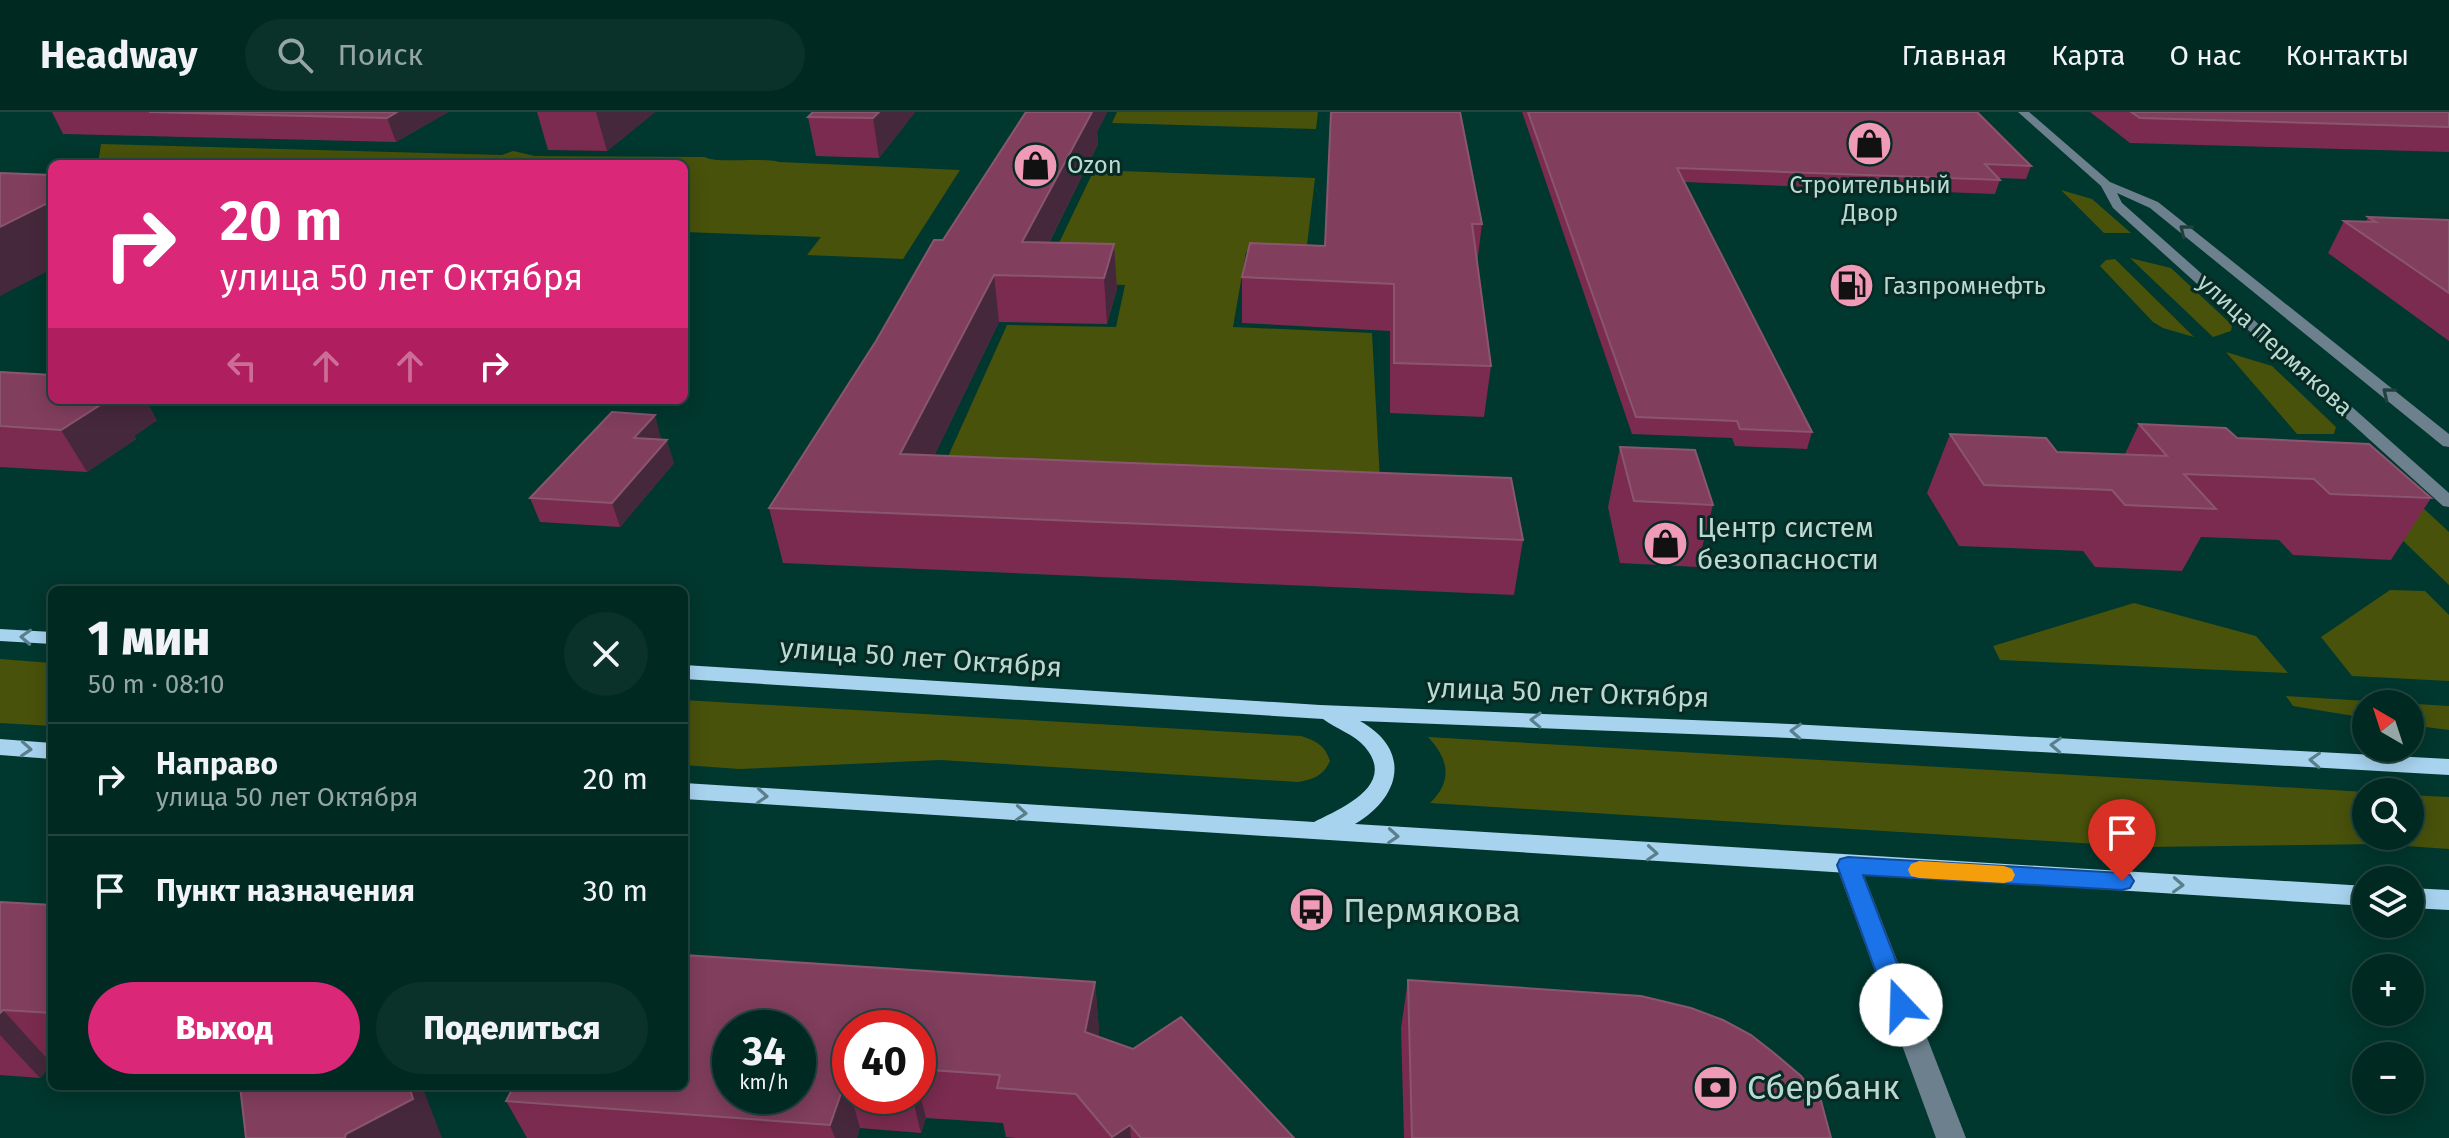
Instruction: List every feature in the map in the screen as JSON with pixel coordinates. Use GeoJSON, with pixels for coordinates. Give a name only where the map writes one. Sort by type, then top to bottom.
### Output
{"type":"FeatureCollection","features":[{"type":"Feature","properties":{"kind":"main road"},"geometry":{"type":"LineString","coordinates":[[0,635],[48,638]]}},
{"type":"Feature","properties":{"kind":"main road","name":"улица 50 лет Октября"},"geometry":{"type":"LineString","coordinates":[[688,672],[1320,712],[1790,731],[2449,767]]}},
{"type":"Feature","properties":{"kind":"main road"},"geometry":{"type":"LineString","coordinates":[[1308,831],[1345,821],[1375,801],[1386,774],[1378,746],[1354,724],[1320,712]]}},
{"type":"Feature","properties":{"kind":"main road"},"geometry":{"type":"LineString","coordinates":[[0,747],[48,751]]}},
{"type":"Feature","properties":{"kind":"main road"},"geometry":{"type":"LineString","coordinates":[[688,791],[2352,895]]}},
{"type":"Feature","properties":{"kind":"main road"},"geometry":{"type":"LineString","coordinates":[[2424,899],[2449,900]]}},
{"type":"Feature","properties":{"kind":"street","name":"улица Пермякова"},"geometry":{"type":"LineString","coordinates":[[2023,112],[2106,184],[2154,205],[2449,442]]}},
{"type":"Feature","properties":{"kind":"street","name":"улица Пермякова"},"geometry":{"type":"LineString","coordinates":[[2106,184],[2117,205],[2449,502]]}},
{"type":"Feature","properties":{"kind":"street"},"geometry":{"type":"LineString","coordinates":[[1848,865],[1951,1138]]}},
{"type":"Feature","properties":{"kind":"green space"},"geometry":{"type":"Polygon","coordinates":[[[1117,112],[1318,112],[1316,129],[1112,123],[1117,112]]]}},
{"type":"Feature","properties":{"kind":"green space"},"geometry":{"type":"Polygon","coordinates":[[[101,144],[502,155],[513,151],[535,156],[705,157],[960,170],[903,259],[807,255],[821,237],[688,232],[688,160],[99,160],[101,144]]]}},
{"type":"Feature","properties":{"kind":"green space"},"geometry":{"type":"Polygon","coordinates":[[[1094,170],[1315,178],[1306,254],[1246,252],[1233,327],[1372,333],[1382,518],[929,499],[1007,325],[1116,327],[1125,285],[1066,283],[1058,245],[1094,170]]]}},
{"type":"Feature","properties":{"kind":"green space"},"geometry":{"type":"Polygon","coordinates":[[[2061,190],[2092,199],[2131,233],[2104,233],[2061,190]]]}},
{"type":"Feature","properties":{"kind":"green space"},"geometry":{"type":"Polygon","coordinates":[[[2130,258],[2171,268],[2232,325],[2231,331],[2213,337],[2130,258]]]}},
{"type":"Feature","properties":{"kind":"green space"},"geometry":{"type":"Polygon","coordinates":[[[2115,259],[2194,337],[2153,322],[2100,266],[2106,260],[2115,259]]]}},
{"type":"Feature","properties":{"kind":"green space"},"geometry":{"type":"Polygon","coordinates":[[[2226,352],[2272,366],[2336,427],[2334,434],[2297,434],[2226,352]]]}},
{"type":"Feature","properties":{"kind":"green space"},"geometry":{"type":"Polygon","coordinates":[[[2311,452],[2377,465],[2449,532],[2449,585],[2311,452]]]}},
{"type":"Feature","properties":{"kind":"green space"},"geometry":{"type":"Polygon","coordinates":[[[2390,590],[2425,591],[2449,615],[2449,681],[2352,676],[2321,637],[2390,590]]]}},
{"type":"Feature","properties":{"kind":"green space"},"geometry":{"type":"Polygon","coordinates":[[[2134,603],[2256,636],[2288,673],[2000,660],[1993,646],[2134,603]]]}},
{"type":"Feature","properties":{"kind":"green space"},"geometry":{"type":"Polygon","coordinates":[[[0,659],[48,663],[48,726],[0,723],[0,659]]]}},
{"type":"Feature","properties":{"kind":"green space"},"geometry":{"type":"Polygon","coordinates":[[[2286,696],[2352,700],[2352,716],[2293,706],[2286,696]]]}},
{"type":"Feature","properties":{"kind":"green space"},"geometry":{"type":"Polygon","coordinates":[[[688,700],[1301,736],[1319,744],[1330,761],[1317,776],[1298,782],[940,760],[739,769],[688,765],[688,700]]]}},
{"type":"Feature","properties":{"kind":"green space"},"geometry":{"type":"Polygon","coordinates":[[[2424,704],[2449,706],[2449,730],[2424,727],[2424,704]]]}},
{"type":"Feature","properties":{"kind":"green space"},"geometry":{"type":"Polygon","coordinates":[[[1428,737],[2352,791],[2352,844],[2145,847],[1430,803],[1442,786],[1446,770],[1428,737]]]}},
{"type":"Feature","properties":{"kind":"green space"},"geometry":{"type":"Polygon","coordinates":[[[2424,796],[2449,797],[2449,849],[2424,847],[2424,796]]]}},
{"type":"Feature","properties":{"kind":"building"},"geometry":{"type":"Polygon","coordinates":[[[149,112],[397,112],[387,118],[149,112]]]}},
{"type":"Feature","properties":{"kind":"building"},"geometry":{"type":"Polygon","coordinates":[[[813,112],[879,112],[873,118],[808,117],[813,112]]]}},
{"type":"Feature","properties":{"kind":"building"},"geometry":{"type":"Polygon","coordinates":[[[1026,112],[1092,112],[1022,242],[1114,244],[1104,278],[994,275],[900,454],[1511,478],[1523,540],[769,508],[876,341],[934,240],[943,240],[1026,112]]]}},
{"type":"Feature","properties":{"kind":"building"},"geometry":{"type":"Polygon","coordinates":[[[1331,112],[1460,112],[1482,224],[1472,224],[1491,366],[1394,363],[1394,284],[1242,277],[1250,243],[1325,246],[1331,112]]]}},
{"type":"Feature","properties":{"kind":"building"},"geometry":{"type":"Polygon","coordinates":[[[1528,112],[1977,112],[2031,166],[1985,164],[2000,180],[1677,168],[1812,432],[1740,429],[1737,421],[1636,417],[1528,112]]]}},
{"type":"Feature","properties":{"kind":"building"},"geometry":{"type":"Polygon","coordinates":[[[2131,112],[2449,112],[2449,127],[2140,118],[2131,112]]]}},
{"type":"Feature","properties":{"kind":"building"},"geometry":{"type":"Polygon","coordinates":[[[0,173],[48,175],[48,203],[0,227],[0,173]]]}},
{"type":"Feature","properties":{"kind":"building"},"geometry":{"type":"Polygon","coordinates":[[[2368,217],[2449,220],[2449,293],[2344,221],[2376,222],[2368,217]]]}},
{"type":"Feature","properties":{"kind":"building"},"geometry":{"type":"Polygon","coordinates":[[[0,372],[48,375],[48,404],[102,404],[61,430],[0,426],[0,372]]]}},
{"type":"Feature","properties":{"kind":"building"},"geometry":{"type":"Polygon","coordinates":[[[612,412],[655,415],[634,438],[667,440],[612,503],[530,498],[612,412]]]}},
{"type":"Feature","properties":{"kind":"building"},"geometry":{"type":"Polygon","coordinates":[[[2139,424],[2226,428],[2237,438],[2369,444],[2431,498],[2330,494],[2314,479],[2184,474],[2216,509],[2125,505],[2112,490],[1984,485],[1950,434],[2046,438],[2057,452],[2167,456],[2139,424]]]}},
{"type":"Feature","properties":{"kind":"building"},"geometry":{"type":"Polygon","coordinates":[[[1620,447],[1695,450],[1713,505],[1634,501],[1620,447]]]}},
{"type":"Feature","properties":{"kind":"building"},"geometry":{"type":"Polygon","coordinates":[[[0,902],[48,905],[48,1013],[3,1010],[0,1013],[0,902]]]}},
{"type":"Feature","properties":{"kind":"building"},"geometry":{"type":"Polygon","coordinates":[[[688,955],[1095,982],[1085,1032],[1133,1049],[1181,1017],[1294,1138],[1141,1138],[1130,1125],[1112,1137],[1076,1094],[997,1088],[1000,1075],[936,1070],[936,1010],[832,1010],[834,1114],[830,1125],[506,1101],[512,1090],[688,1090],[688,955]]]}},
{"type":"Feature","properties":{"kind":"building"},"geometry":{"type":"Polygon","coordinates":[[[1408,980],[1641,996],[1691,1008],[1751,1035],[1801,1076],[1821,1101],[1831,1138],[1412,1138],[1408,980]]]}},
{"type":"Feature","properties":{"kind":"building"},"geometry":{"type":"Polygon","coordinates":[[[240,1090],[410,1090],[413,1099],[346,1134],[345,1138],[246,1138],[240,1090]]]}},
{"type":"Feature","properties":{"kind":"slow traffic"},"geometry":{"type":"LineString","coordinates":[[1919,870],[2004,875]]}},
{"type":"Feature","properties":{"kind":"place","name":"Строительный Двор"},"geometry":{"type":"Point","coordinates":[1870,143]}},
{"type":"Feature","properties":{"kind":"place","name":"Ozon"},"geometry":{"type":"Point","coordinates":[1036,165]}},
{"type":"Feature","properties":{"kind":"place","name":"Газпромнефть"},"geometry":{"type":"Point","coordinates":[1852,286]}},
{"type":"Feature","properties":{"kind":"place","name":"Центр систем безопасности"},"geometry":{"type":"Point","coordinates":[1666,543]}},
{"type":"Feature","properties":{"kind":"place","name":"Пермякова"},"geometry":{"type":"Point","coordinates":[1312,910]}},
{"type":"Feature","properties":{"kind":"place","name":"Сбербанк"},"geometry":{"type":"Point","coordinates":[1716,1087]}},
{"type":"Feature","properties":{"kind":"route"},"geometry":{"type":"LineString","coordinates":[[1901,1005],[1848,865],[2122,881]]}}]}
